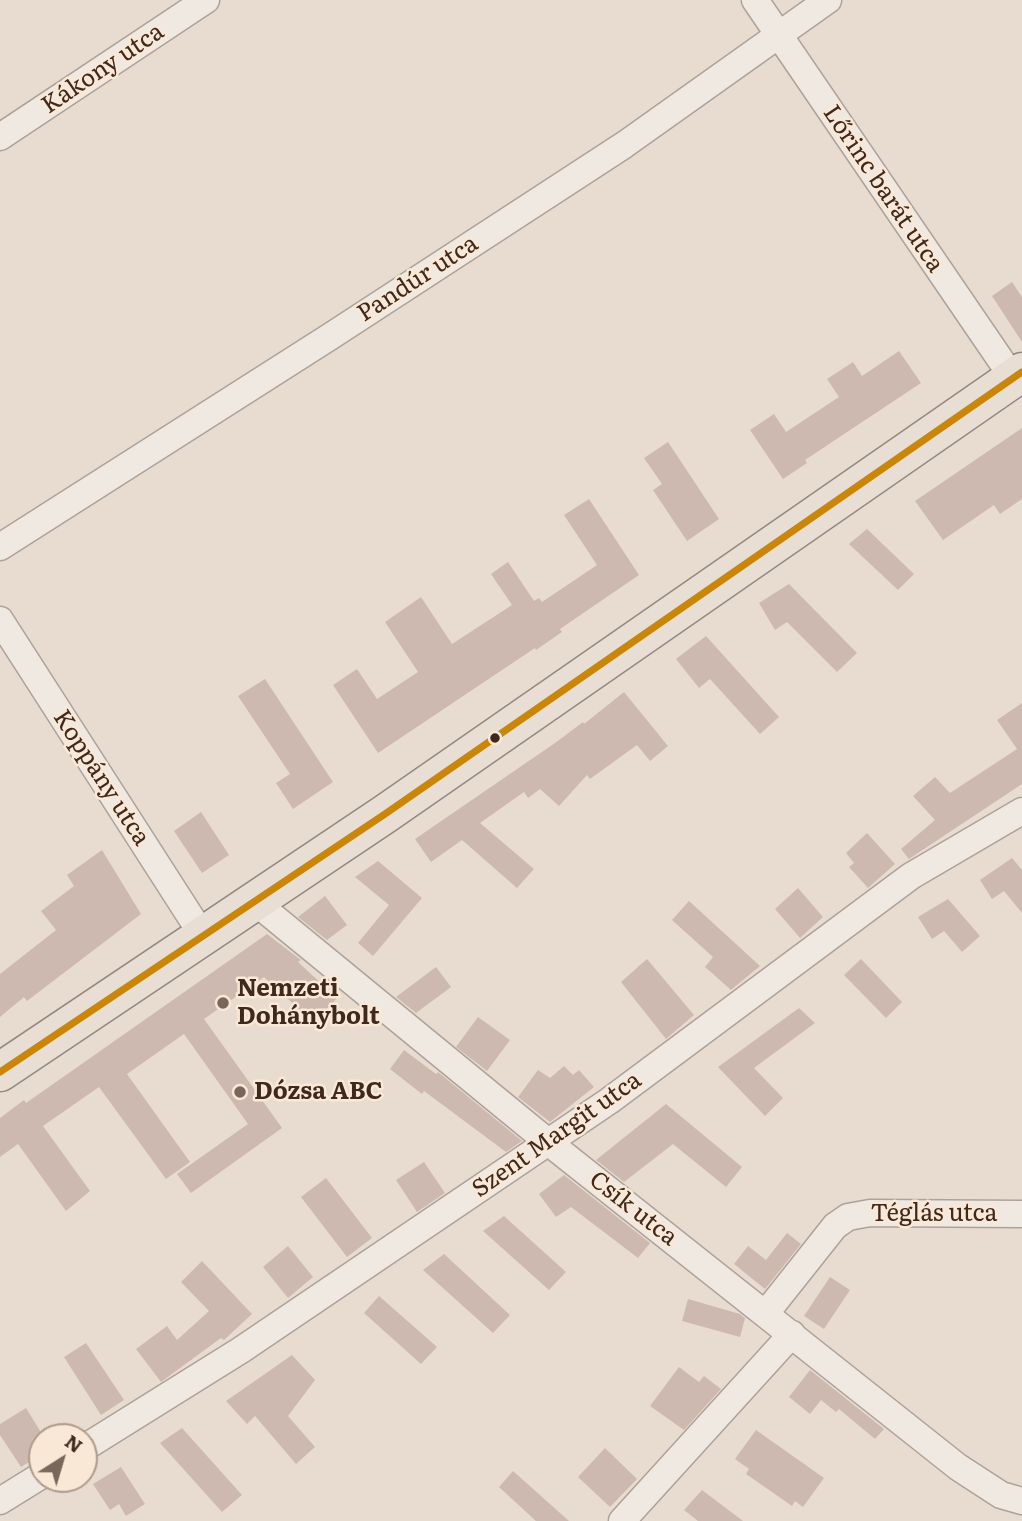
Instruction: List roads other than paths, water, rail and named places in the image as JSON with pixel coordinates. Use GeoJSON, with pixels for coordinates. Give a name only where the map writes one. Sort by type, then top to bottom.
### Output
{"type":"FeatureCollection","features":[{"type":"Feature","properties":{"kind":"main road"},"geometry":{"type":"LineString","coordinates":[[0,1072],[385,814],[1017,375]]}},
{"type":"Feature","properties":{"kind":"street","name":"Kákony utca"},"geometry":{"type":"LineString","coordinates":[[0,137],[206,0]]}},
{"type":"Feature","properties":{"kind":"street","name":"Lőrinc barát utca"},"geometry":{"type":"LineString","coordinates":[[755,0],[1017,375]]}},
{"type":"Feature","properties":{"kind":"street","name":"Pandúr utca"},"geometry":{"type":"LineString","coordinates":[[0,547],[624,145],[828,0]]}},
{"type":"Feature","properties":{"kind":"street","name":"Koppány utca"},"geometry":{"type":"LineString","coordinates":[[0,620],[203,936]]}},
{"type":"Feature","properties":{"kind":"street","name":"Szent Margit utca"},"geometry":{"type":"LineString","coordinates":[[98,1439],[241,1350],[609,1101],[911,876],[1022,811]]}},
{"type":"Feature","properties":{"kind":"street","name":"Csík utca"},"geometry":{"type":"LineString","coordinates":[[254,901],[548,1142],[958,1467],[1001,1495],[1022,1501]]}},
{"type":"Feature","properties":{"kind":"street","name":"Téglás utca"},"geometry":{"type":"LineString","coordinates":[[766,1313],[835,1226],[848,1217],[870,1213],[1022,1214]]}},
{"type":"Feature","properties":{"kind":"street"},"geometry":{"type":"LineString","coordinates":[[622,1521],[792,1334]]}},
{"type":"Feature","properties":{"kind":"street"},"geometry":{"type":"LineString","coordinates":[[0,1501],[28,1484]]}},
{"type":"Feature","properties":{"kind":"place","name":"Nemzeti Dohánybolt"},"geometry":{"type":"Point","coordinates":[223,1003]}},
{"type":"Feature","properties":{"kind":"place","name":"Dózsa ABC"},"geometry":{"type":"Point","coordinates":[240,1092]}}]}
